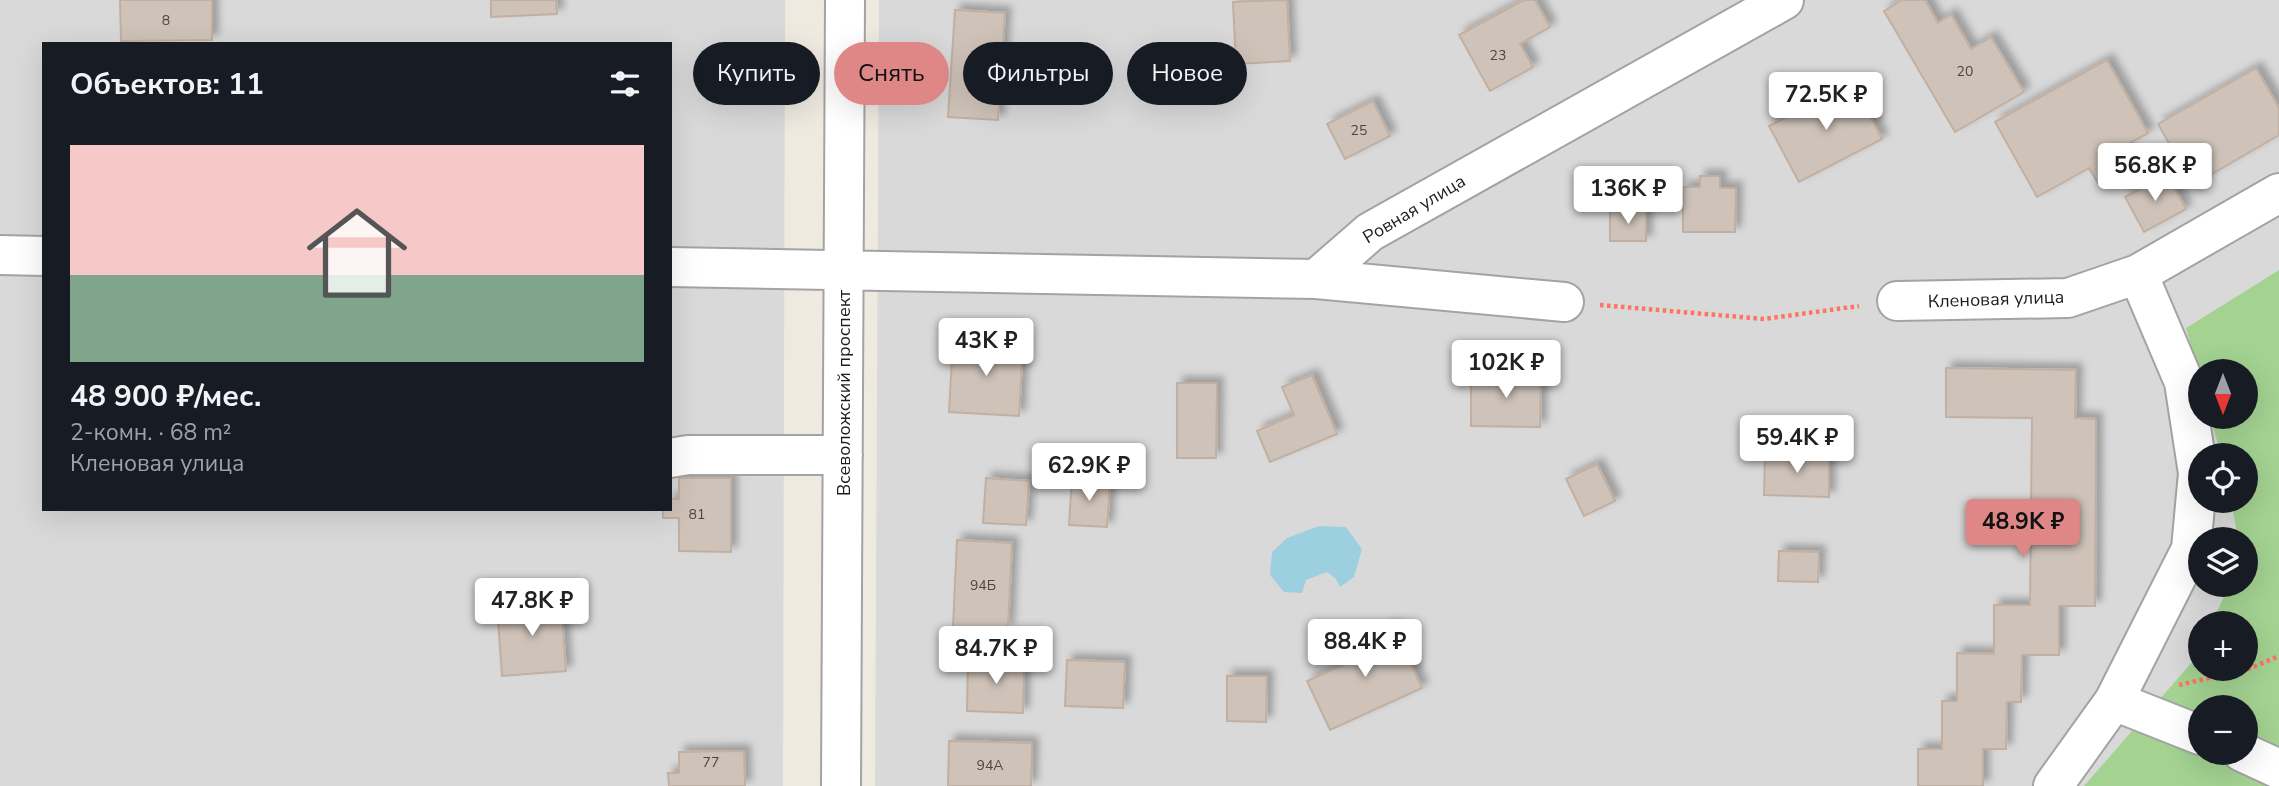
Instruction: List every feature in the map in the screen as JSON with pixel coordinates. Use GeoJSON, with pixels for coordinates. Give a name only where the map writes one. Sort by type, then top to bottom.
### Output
{"type":"FeatureCollection","features":[{"type":"Feature","properties":{"kind":"street","name":"Всеволожский проспект"},"geometry":{"type":"LineString","coordinates":[[841,786],[845,0]]}},
{"type":"Feature","properties":{"kind":"street","name":"Ровная улица"},"geometry":{"type":"LineString","coordinates":[[1316,279],[1370,232],[1784,0]]}},
{"type":"Feature","properties":{"kind":"street","name":"Кленовая улица"},"geometry":{"type":"LineString","coordinates":[[1897,301],[2067,298],[2138,274],[2279,193]]}},
{"type":"Feature","properties":{"kind":"street"},"geometry":{"type":"LineString","coordinates":[[0,255],[42,256]]}},
{"type":"Feature","properties":{"kind":"street"},"geometry":{"type":"LineString","coordinates":[[672,267],[1316,279],[1564,302]]}},
{"type":"Feature","properties":{"kind":"street"},"geometry":{"type":"LineString","coordinates":[[2053,786],[2114,701],[2191,549],[2198,473],[2184,382],[2138,274]]}},
{"type":"Feature","properties":{"kind":"street"},"geometry":{"type":"LineString","coordinates":[[672,458],[688,455],[843,455]]}},
{"type":"Feature","properties":{"kind":"street"},"geometry":{"type":"LineString","coordinates":[[2114,701],[2188,730]]}},
{"type":"Feature","properties":{"kind":"street"},"geometry":{"type":"LineString","coordinates":[[2258,759],[2279,769]]}},
{"type":"Feature","properties":{"kind":"path"},"geometry":{"type":"LineString","coordinates":[[1564,302],[1764,319],[1897,301]]}},
{"type":"Feature","properties":{"kind":"path"},"geometry":{"type":"LineString","coordinates":[[2114,701],[2248,669],[2279,656]]}},
{"type":"Feature","properties":{"kind":"shaded area"},"geometry":{"type":"Polygon","coordinates":[[[0,0],[785,0],[785,42],[693,42],[693,105],[785,105],[783,786],[0,786],[0,0]]]}},
{"type":"Feature","properties":{"kind":"shaded area"},"geometry":{"type":"Polygon","coordinates":[[[879,0],[2279,0],[2279,270],[2186,328],[2195,359],[2188,359],[2188,429],[2213,429],[2218,443],[2188,443],[2188,513],[2233,513],[2236,527],[2188,527],[2188,597],[2224,597],[2217,611],[2188,611],[2188,670],[2084,786],[875,786],[878,105],[949,105],[949,42],[879,42],[879,0]]]}},
{"type":"Feature","properties":{"kind":"green space"},"geometry":{"type":"Polygon","coordinates":[[[2279,270],[2279,786],[2084,786],[2188,667],[2188,681],[2258,681],[2258,611],[2217,611],[2224,597],[2258,597],[2258,527],[2236,527],[2233,513],[2258,513],[2258,443],[2218,443],[2213,429],[2258,429],[2258,359],[2195,359],[2186,328],[2279,270]]]}},
{"type":"Feature","properties":{"kind":"water"},"geometry":{"type":"Polygon","coordinates":[[[1319,526],[1346,527],[1362,549],[1354,577],[1340,587],[1336,579],[1327,572],[1306,580],[1302,593],[1284,592],[1270,575],[1272,552],[1287,538],[1319,526]]]}},
{"type":"Feature","properties":{"kind":"building"},"geometry":{"type":"Polygon","coordinates":[[[120,0],[212,0],[212,40],[121,41],[120,0]]]}},
{"type":"Feature","properties":{"kind":"building"},"geometry":{"type":"Polygon","coordinates":[[[491,0],[556,0],[557,14],[491,17],[491,0]]]}},
{"type":"Feature","properties":{"kind":"building"},"geometry":{"type":"Polygon","coordinates":[[[1287,0],[1290,61],[1247,63],[1247,42],[1235,42],[1233,2],[1287,0]]]}},
{"type":"Feature","properties":{"kind":"building"},"geometry":{"type":"Polygon","coordinates":[[[1524,0],[1535,0],[1550,27],[1520,44],[1533,67],[1490,91],[1459,35],[1524,0]]]}},
{"type":"Feature","properties":{"kind":"building"},"geometry":{"type":"Polygon","coordinates":[[[1902,0],[1925,0],[1938,23],[1951,14],[1971,49],[1991,37],[2024,92],[1955,132],[1884,11],[1902,0]]]}},
{"type":"Feature","properties":{"kind":"building"},"geometry":{"type":"Polygon","coordinates":[[[955,10],[1005,13],[1003,42],[963,42],[963,105],[999,105],[998,120],[948,117],[955,10]]]}},
{"type":"Feature","properties":{"kind":"building"},"geometry":{"type":"Polygon","coordinates":[[[2107,60],[2148,133],[2123,147],[2132,164],[2098,183],[2089,168],[2037,197],[1995,122],[2107,60]]]}},
{"type":"Feature","properties":{"kind":"building"},"geometry":{"type":"Polygon","coordinates":[[[2256,68],[2279,108],[2279,135],[2193,185],[2158,124],[2256,68]]]}},
{"type":"Feature","properties":{"kind":"building"},"geometry":{"type":"Polygon","coordinates":[[[1852,83],[1882,139],[1799,182],[1769,126],[1852,83]]]}},
{"type":"Feature","properties":{"kind":"building"},"geometry":{"type":"Polygon","coordinates":[[[1373,101],[1390,136],[1345,159],[1327,124],[1373,101]]]}},
{"type":"Feature","properties":{"kind":"building"},"geometry":{"type":"Polygon","coordinates":[[[2167,175],[2186,209],[2144,232],[2125,197],[2167,175]]]}},
{"type":"Feature","properties":{"kind":"building"},"geometry":{"type":"Polygon","coordinates":[[[1700,176],[1720,176],[1720,188],[1736,188],[1735,232],[1683,232],[1683,187],[1700,187],[1700,176]]]}},
{"type":"Feature","properties":{"kind":"building"},"geometry":{"type":"Polygon","coordinates":[[[1610,211],[1646,211],[1646,241],[1610,241],[1610,211]]]}},
{"type":"Feature","properties":{"kind":"building"},"geometry":{"type":"Polygon","coordinates":[[[953,340],[1023,343],[1019,416],[949,412],[953,340]]]}},
{"type":"Feature","properties":{"kind":"building"},"geometry":{"type":"Polygon","coordinates":[[[1946,368],[2076,370],[2075,418],[2096,419],[2095,606],[2059,606],[2059,655],[2022,655],[2021,702],[2007,702],[2006,749],[1983,749],[1983,786],[1918,786],[1918,749],[1942,749],[1942,701],[1957,701],[1957,653],[1994,654],[1994,605],[2030,605],[2032,418],[1946,417],[1946,368]]]}},
{"type":"Feature","properties":{"kind":"building"},"geometry":{"type":"Polygon","coordinates":[[[1471,373],[1541,375],[1540,427],[1471,426],[1471,373]]]}},
{"type":"Feature","properties":{"kind":"building"},"geometry":{"type":"Polygon","coordinates":[[[1312,375],[1337,434],[1270,462],[1257,431],[1294,415],[1282,387],[1312,375]]]}},
{"type":"Feature","properties":{"kind":"building"},"geometry":{"type":"Polygon","coordinates":[[[1177,383],[1217,383],[1216,458],[1177,458],[1177,383]]]}},
{"type":"Feature","properties":{"kind":"building"},"geometry":{"type":"Polygon","coordinates":[[[1765,453],[1829,455],[1829,497],[1764,495],[1765,453]]]}},
{"type":"Feature","properties":{"kind":"building"},"geometry":{"type":"Polygon","coordinates":[[[1597,464],[1615,501],[1584,516],[1566,479],[1597,464]]]}},
{"type":"Feature","properties":{"kind":"building"},"geometry":{"type":"Polygon","coordinates":[[[679,478],[731,478],[731,552],[679,551],[679,518],[663,518],[663,511],[672,511],[672,499],[679,499],[679,478]]]}},
{"type":"Feature","properties":{"kind":"building"},"geometry":{"type":"Polygon","coordinates":[[[986,478],[1029,481],[1026,525],[983,523],[986,478]]]}},
{"type":"Feature","properties":{"kind":"building"},"geometry":{"type":"Polygon","coordinates":[[[1072,479],[1110,482],[1107,527],[1069,525],[1072,479]]]}},
{"type":"Feature","properties":{"kind":"building"},"geometry":{"type":"Polygon","coordinates":[[[957,540],[1012,543],[1008,629],[953,627],[957,540]]]}},
{"type":"Feature","properties":{"kind":"building"},"geometry":{"type":"Polygon","coordinates":[[[1779,551],[1819,552],[1818,582],[1778,581],[1779,551]]]}},
{"type":"Feature","properties":{"kind":"building"},"geometry":{"type":"Polygon","coordinates":[[[561,599],[566,671],[502,676],[497,605],[561,599]]]}},
{"type":"Feature","properties":{"kind":"building"},"geometry":{"type":"Polygon","coordinates":[[[1393,626],[1422,688],[1330,730],[1307,681],[1343,665],[1337,652],[1393,626]]]}},
{"type":"Feature","properties":{"kind":"building"},"geometry":{"type":"Polygon","coordinates":[[[968,659],[1024,660],[1023,713],[967,711],[968,659]]]}},
{"type":"Feature","properties":{"kind":"building"},"geometry":{"type":"Polygon","coordinates":[[[1067,660],[1125,662],[1123,708],[1065,706],[1067,660]]]}},
{"type":"Feature","properties":{"kind":"building"},"geometry":{"type":"Polygon","coordinates":[[[1227,676],[1267,676],[1266,722],[1227,721],[1227,676]]]}},
{"type":"Feature","properties":{"kind":"building"},"geometry":{"type":"Polygon","coordinates":[[[949,741],[1032,743],[1031,786],[948,786],[949,741]]]}},
{"type":"Feature","properties":{"kind":"building"},"geometry":{"type":"Polygon","coordinates":[[[744,751],[745,786],[669,786],[668,773],[679,773],[679,752],[744,751]]]}}]}
